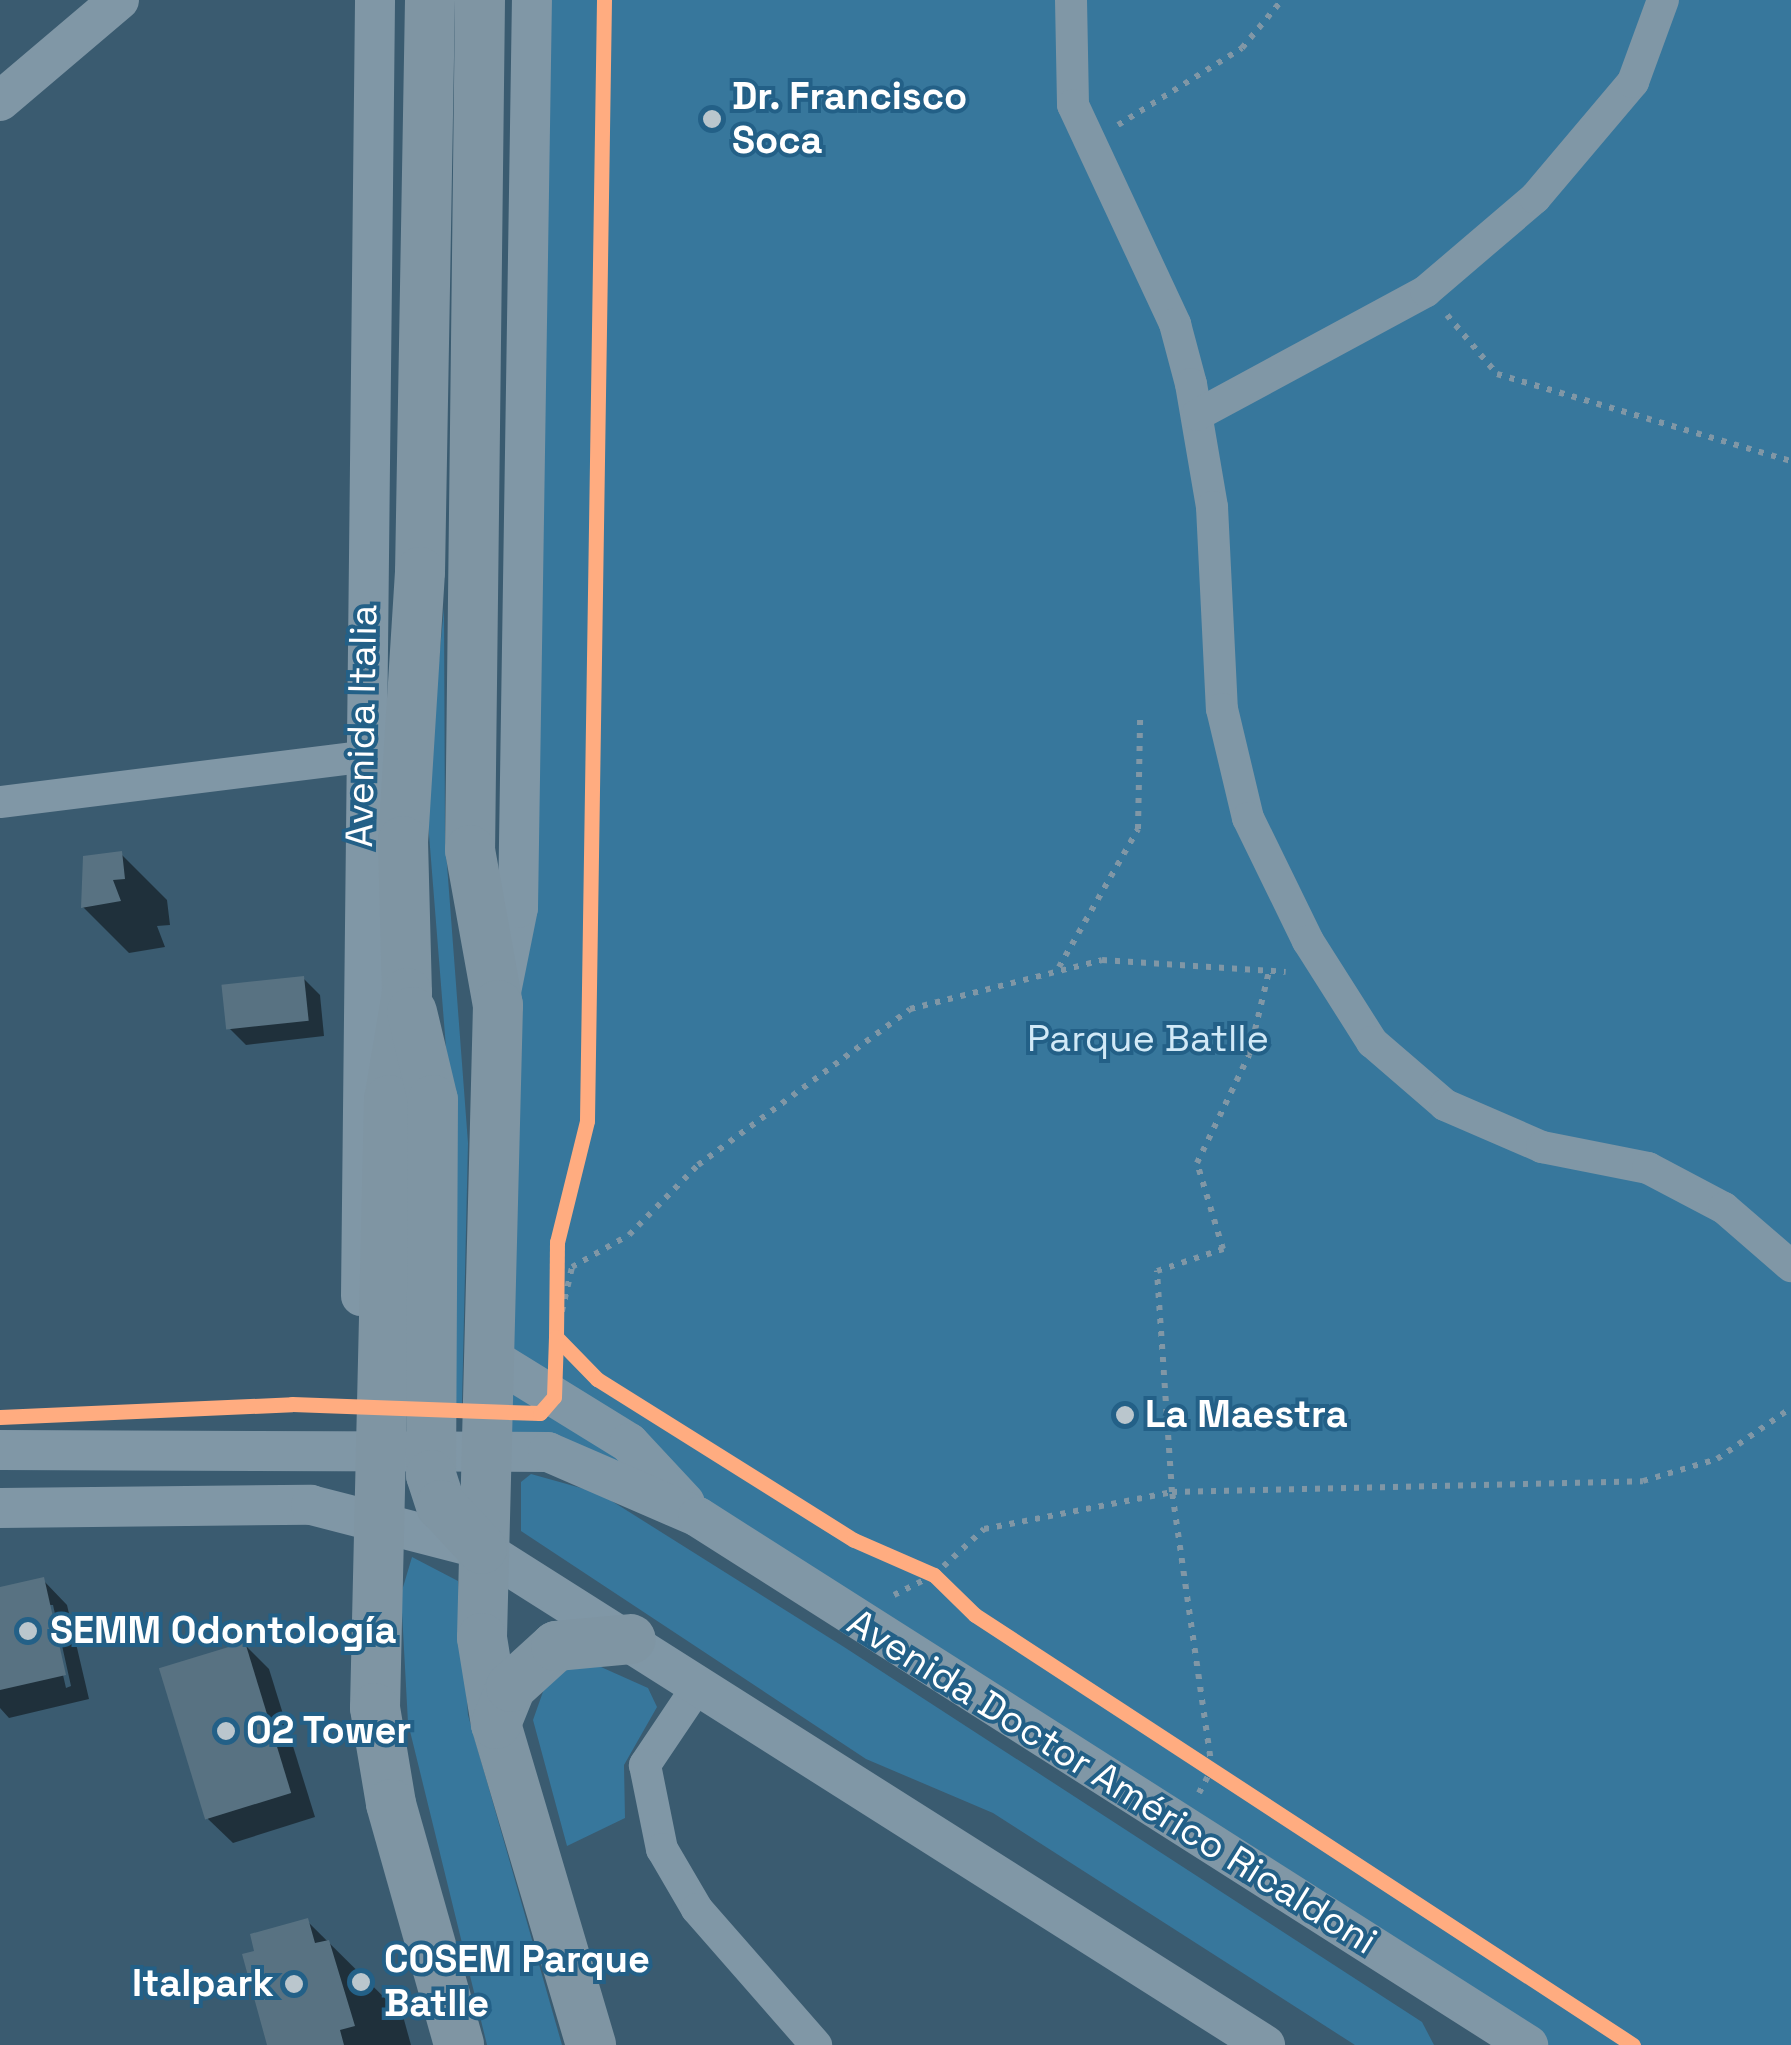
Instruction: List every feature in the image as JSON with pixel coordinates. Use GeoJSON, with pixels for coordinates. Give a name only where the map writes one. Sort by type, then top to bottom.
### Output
{"type":"FeatureCollection","features":[{"type":"Feature","properties":{"kind":"main road","name":"Avenida Italia"},"geometry":{"type":"LineString","coordinates":[[430,0],[420,572],[403,841],[407,992],[390,1100],[374,1515],[380,1759],[459,2045]]}},
{"type":"Feature","properties":{"kind":"main road"},"geometry":{"type":"LineString","coordinates":[[480,0],[470,850],[498,1006],[482,1638],[496,1724],[591,2045]]}},
{"type":"Feature","properties":{"kind":"main road"},"geometry":{"type":"LineString","coordinates":[[407,992],[433,1100],[429,1449],[442,1504],[482,1550]]}},
{"type":"Feature","properties":{"kind":"main road"},"geometry":{"type":"LineString","coordinates":[[496,1724],[510,1687],[556,1646],[631,1639]]}},
{"type":"Feature","properties":{"kind":"street"},"geometry":{"type":"LineString","coordinates":[[0,100],[119,0]]}},
{"type":"Feature","properties":{"kind":"street","name":"Avenida Italia"},"geometry":{"type":"LineString","coordinates":[[375,0],[360,757],[360,1410],[375,1450]]}},
{"type":"Feature","properties":{"kind":"street"},"geometry":{"type":"LineString","coordinates":[[498,1006],[518,908],[532,0]]}},
{"type":"Feature","properties":{"kind":"street"},"geometry":{"type":"LineString","coordinates":[[1070,0],[1064,32],[1086,142],[1175,324],[1197,415],[1212,507],[1222,709],[1248,818],[1332,974],[1372,1042],[1445,1105],[1542,1147],[1648,1168],[1724,1208],[1791,1266]]}},
{"type":"Feature","properties":{"kind":"street"},"geometry":{"type":"LineString","coordinates":[[1197,415],[1426,291],[1601,128],[1633,82],[1664,0]]}},
{"type":"Feature","properties":{"kind":"street"},"geometry":{"type":"LineString","coordinates":[[0,802],[360,757]]}},
{"type":"Feature","properties":{"kind":"street","name":"Avenida Doctor Américo Ricaldoni"},"geometry":{"type":"LineString","coordinates":[[492,1360],[628,1443],[698,1517]]}},
{"type":"Feature","properties":{"kind":"street","name":"Avenida Doctor Américo Ricaldoni"},"geometry":{"type":"LineString","coordinates":[[0,1450],[488,1448],[548,1452],[698,1517],[1178,1829],[1469,2004],[1528,2045]]}},
{"type":"Feature","properties":{"kind":"street"},"geometry":{"type":"LineString","coordinates":[[0,1508],[311,1505],[374,1515],[482,1550],[631,1639],[1265,2045]]}},
{"type":"Feature","properties":{"kind":"street"},"geometry":{"type":"LineString","coordinates":[[700,1683],[646,1765],[662,1849],[698,1909],[816,2045]]}},
{"type":"Feature","properties":{"kind":"street"},"geometry":{"type":"LineString","coordinates":[[1469,2004],[1476,2045]]}},
{"type":"Feature","properties":{"kind":"path"},"geometry":{"type":"LineString","coordinates":[[1086,142],[1230,57],[1282,0]]}},
{"type":"Feature","properties":{"kind":"path"},"geometry":{"type":"LineString","coordinates":[[1426,291],[1497,374],[1791,461]]}},
{"type":"Feature","properties":{"kind":"path"},"geometry":{"type":"LineString","coordinates":[[1059,968],[1138,830],[1140,720]]}},
{"type":"Feature","properties":{"kind":"path"},"geometry":{"type":"LineString","coordinates":[[556,1336],[572,1267],[629,1235],[698,1165],[815,1074],[910,1009],[1102,960],[1332,974]]}},
{"type":"Feature","properties":{"kind":"path"},"geometry":{"type":"LineString","coordinates":[[1178,1829],[1212,1769],[1172,1492],[1157,1271],[1223,1249],[1197,1163],[1249,1055],[1269,971]]}},
{"type":"Feature","properties":{"kind":"path"},"geometry":{"type":"LineString","coordinates":[[557,1260],[556,1336],[570,1351]]}},
{"type":"Feature","properties":{"kind":"path"},"geometry":{"type":"LineString","coordinates":[[851,1618],[934,1574],[984,1528],[1172,1492],[1643,1481],[1717,1459],[1791,1408]]}},
{"type":"Feature","properties":{"kind":"path"},"geometry":{"type":"LineString","coordinates":[[902,1561],[934,1574],[948,1588]]}},
{"type":"Feature","properties":{"kind":"path"},"geometry":{"type":"LineString","coordinates":[[1181,1748],[1229,1780]]}},
{"type":"Feature","properties":{"kind":"green space","name":"Parque Batlle"},"geometry":{"type":"Polygon","coordinates":[[[532,0],[1791,0],[1791,2045],[1528,2045],[698,1517],[488,1449],[532,0]]]}},
{"type":"Feature","properties":{"kind":"green space"},"geometry":{"type":"Polygon","coordinates":[[[444,608],[445,838],[468,1143],[462,1404],[447,1404],[452,1123],[426,797],[444,608]]]}},
{"type":"Feature","properties":{"kind":"green space"},"geometry":{"type":"Polygon","coordinates":[[[531,1474],[599,1493],[844,1647],[1422,2022],[1434,2045],[1355,2045],[993,1813],[866,1759],[521,1531],[521,1482],[531,1474]]]}},
{"type":"Feature","properties":{"kind":"green space"},"geometry":{"type":"Polygon","coordinates":[[[412,1557],[458,1581],[468,1715],[562,2045],[487,2045],[408,1723],[401,1594],[412,1557]]]}},
{"type":"Feature","properties":{"kind":"green space"},"geometry":{"type":"Polygon","coordinates":[[[592,1663],[648,1688],[657,1707],[624,1765],[625,1818],[567,1846],[533,1720],[545,1686],[567,1667],[592,1663]]]}},
{"type":"Feature","properties":{"kind":"building"},"geometry":{"type":"Polygon","coordinates":[[[122,851],[125,879],[113,880],[121,901],[81,908],[83,856],[122,851]]]}},
{"type":"Feature","properties":{"kind":"building"},"geometry":{"type":"Polygon","coordinates":[[[304,976],[309,1021],[226,1029],[221,985],[304,976]]]}},
{"type":"Feature","properties":{"kind":"building","name":"SEMM Odontología"},"geometry":{"type":"Polygon","coordinates":[[[44,1577],[66,1675],[0,1690],[0,1587],[44,1577]]]}},
{"type":"Feature","properties":{"kind":"building","name":"O2 Tower"},"geometry":{"type":"Polygon","coordinates":[[[245,1642],[291,1793],[205,1819],[159,1668],[245,1642]]]}},
{"type":"Feature","properties":{"kind":"building","name":"Italpark"},"geometry":{"type":"Polygon","coordinates":[[[308,1918],[315,1943],[329,1940],[355,2026],[340,2030],[344,2045],[267,2045],[242,1954],[254,1951],[250,1934],[308,1918]]]}},
{"type":"Feature","properties":{"kind":"cycle path"},"geometry":{"type":"LineString","coordinates":[[604,0],[587,1121],[557,1242],[556,1337],[597,1379],[854,1540],[934,1575],[975,1615],[1633,2045]]}},
{"type":"Feature","properties":{"kind":"cycle path"},"geometry":{"type":"LineString","coordinates":[[0,1417],[292,1404],[540,1413],[554,1397],[556,1337]]}},
{"type":"Feature","properties":{"kind":"place","name":"Dr. Francisco Soca"},"geometry":{"type":"Point","coordinates":[712,119]}},
{"type":"Feature","properties":{"kind":"place","name":"La Maestra"},"geometry":{"type":"Point","coordinates":[1125,1415]}},
{"type":"Feature","properties":{"kind":"place","name":"SEMM Odontología"},"geometry":{"type":"Point","coordinates":[28,1631]}},
{"type":"Feature","properties":{"kind":"place","name":"O2 Tower"},"geometry":{"type":"Point","coordinates":[226,1731]}},
{"type":"Feature","properties":{"kind":"place","name":"COSEM Parque Batlle"},"geometry":{"type":"Point","coordinates":[361,1982]}},
{"type":"Feature","properties":{"kind":"place","name":"Italpark"},"geometry":{"type":"Point","coordinates":[294,1984]}}]}
